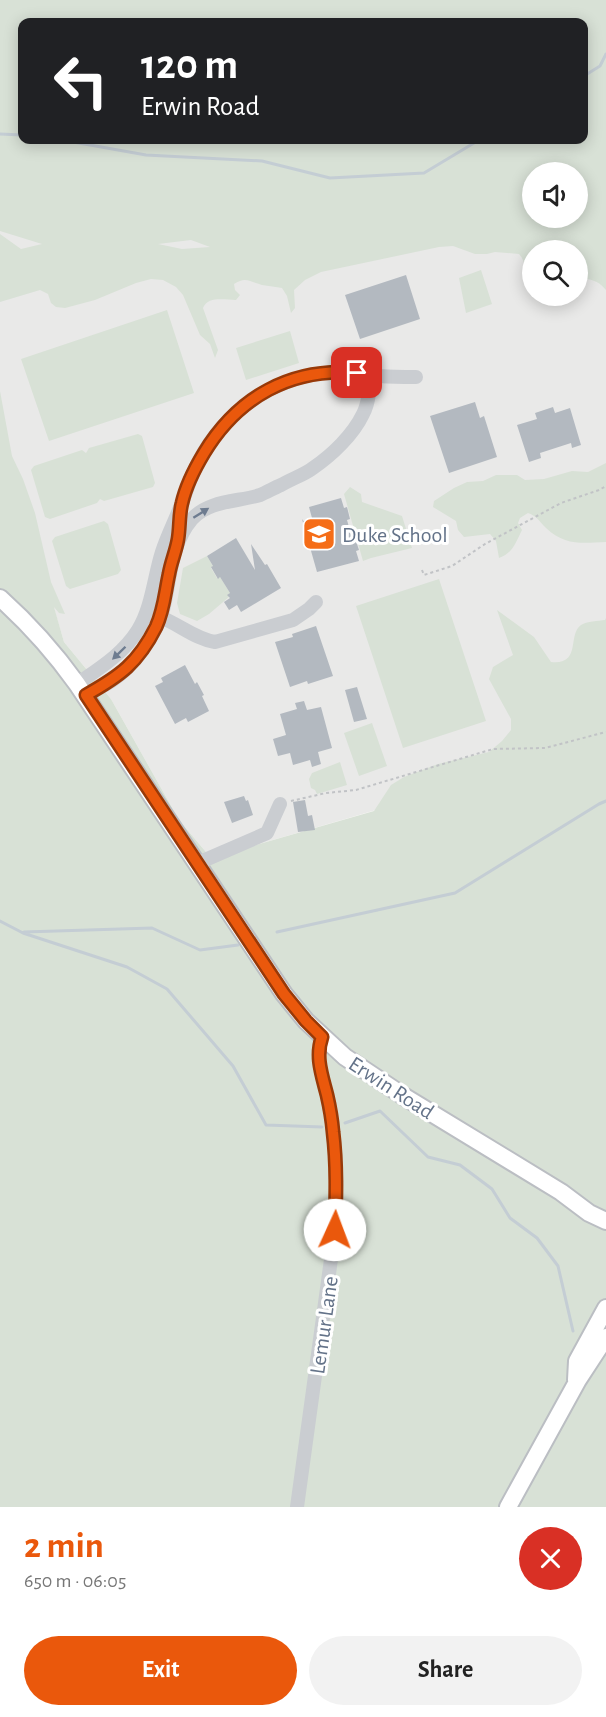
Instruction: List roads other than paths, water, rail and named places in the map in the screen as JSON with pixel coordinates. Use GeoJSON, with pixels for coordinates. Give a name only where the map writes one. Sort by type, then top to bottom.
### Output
{"type":"FeatureCollection","features":[{"type":"Feature","properties":{"kind":"main road","name":"Erwin Road"},"geometry":{"type":"LineString","coordinates":[[0,598],[40,637],[81,689],[284,994],[306,1021],[345,1057],[396,1092],[561,1192],[589,1214],[606,1221]]}},
{"type":"Feature","properties":{"kind":"main road","name":"Erwin Road"},"geometry":{"type":"LineString","coordinates":[[561,1192],[606,1209]]}},
{"type":"Feature","properties":{"kind":"main road"},"geometry":{"type":"LineString","coordinates":[[589,1214],[606,1228]]}},
{"type":"Feature","properties":{"kind":"main road"},"geometry":{"type":"LineString","coordinates":[[576,1384],[577,1360],[606,1308]]}},
{"type":"Feature","properties":{"kind":"main road"},"geometry":{"type":"LineString","coordinates":[[576,1384],[583,1364],[606,1323]]}},
{"type":"Feature","properties":{"kind":"main road"},"geometry":{"type":"LineString","coordinates":[[508,1507],[576,1384],[606,1337]]}},
{"type":"Feature","properties":{"kind":"street"},"geometry":{"type":"LineString","coordinates":[[81,689],[130,642],[140,627],[147,610],[162,550],[194,470],[216,434],[241,408],[265,391],[315,374],[342,371],[416,377]]}},
{"type":"Feature","properties":{"kind":"street"},"geometry":{"type":"LineString","coordinates":[[177,542],[192,518],[205,509],[260,495],[312,469],[356,426],[364,412],[371,374]]}},
{"type":"Feature","properties":{"kind":"street"},"geometry":{"type":"LineString","coordinates":[[81,689],[114,679],[132,664],[143,650],[163,610],[177,542],[182,503]]}},
{"type":"Feature","properties":{"kind":"street"},"geometry":{"type":"LineString","coordinates":[[160,617],[174,622],[206,641],[215,642],[293,620],[316,602]]}},
{"type":"Feature","properties":{"kind":"street"},"geometry":{"type":"LineString","coordinates":[[198,863],[267,833],[280,804]]}},
{"type":"Feature","properties":{"kind":"street","name":"Lemur Lane"},"geometry":{"type":"LineString","coordinates":[[297,1507],[335,1230],[335,1151],[331,1114],[319,1063],[319,1046],[322,1037]]}},
{"type":"Feature","properties":{"kind":"waterway"},"geometry":{"type":"LineString","coordinates":[[588,74],[600,66],[606,54]]}},
{"type":"Feature","properties":{"kind":"waterway"},"geometry":{"type":"LineString","coordinates":[[0,134],[18,135]]}},
{"type":"Feature","properties":{"kind":"waterway"},"geometry":{"type":"LineString","coordinates":[[84,144],[146,155],[262,161],[330,178],[424,173],[472,144]]}},
{"type":"Feature","properties":{"kind":"waterway"},"geometry":{"type":"LineString","coordinates":[[277,932],[455,893],[606,801]]}},
{"type":"Feature","properties":{"kind":"waterway"},"geometry":{"type":"LineString","coordinates":[[0,921],[23,933],[127,967],[167,989],[233,1066],[266,1125],[322,1127]]}},
{"type":"Feature","properties":{"kind":"waterway"},"geometry":{"type":"LineString","coordinates":[[24,932],[152,928],[200,950],[238,945]]}},
{"type":"Feature","properties":{"kind":"waterway"},"geometry":{"type":"LineString","coordinates":[[345,1123],[380,1111],[428,1157],[460,1165],[492,1189],[510,1218],[537,1238],[558,1266],[573,1331]]}},
{"type":"Feature","properties":{"kind":"place","name":"Duke School"},"geometry":{"type":"Point","coordinates":[319,534]}}]}
